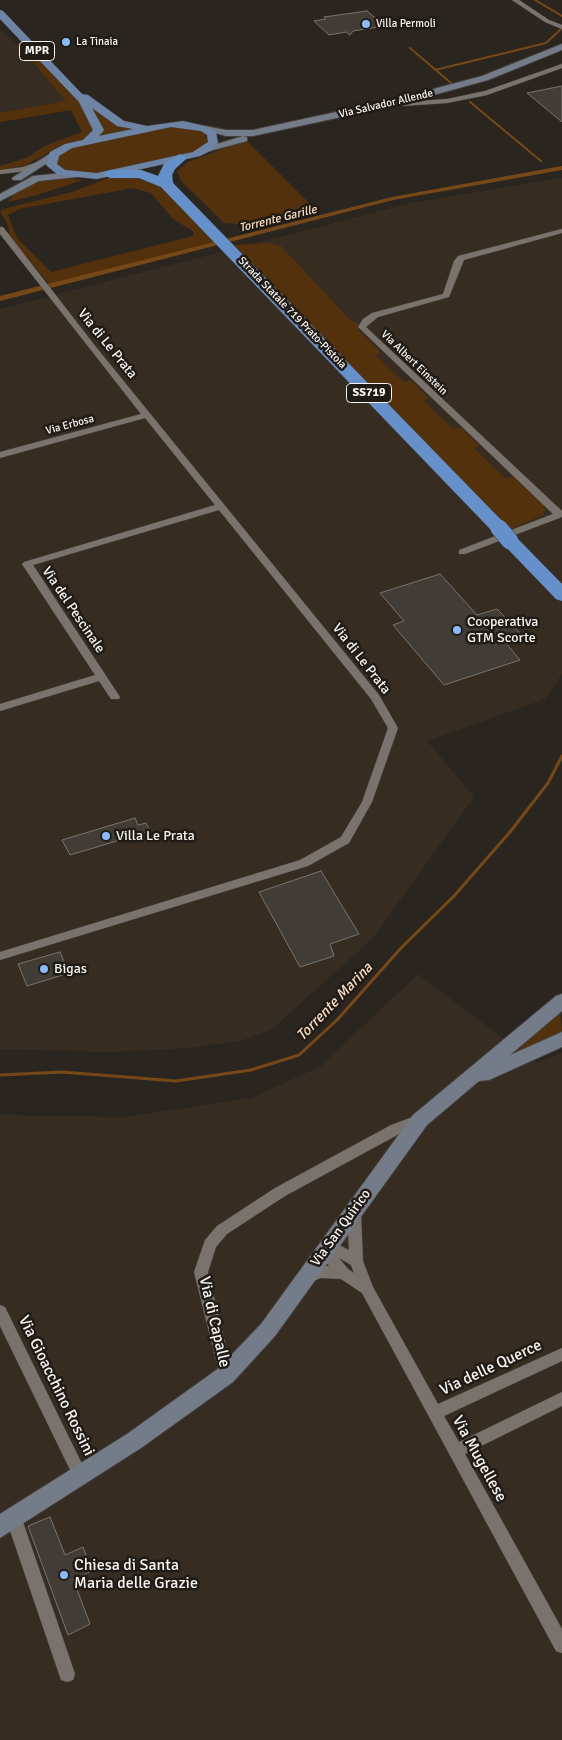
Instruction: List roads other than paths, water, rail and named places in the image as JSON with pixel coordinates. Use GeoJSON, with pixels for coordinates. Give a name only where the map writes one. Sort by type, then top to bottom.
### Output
{"type":"FeatureCollection","features":[{"type":"Feature","properties":{"kind":"highway"},"geometry":{"type":"LineString","coordinates":[[166,184],[165,175],[169,166],[180,158]]}},
{"type":"Feature","properties":{"kind":"highway","name":"SS719"},"geometry":{"type":"LineString","coordinates":[[110,174],[141,174],[166,184]]}},
{"type":"Feature","properties":{"kind":"highway","name":"Strada Statale 719 Prato-Pistoia"},"geometry":{"type":"LineString","coordinates":[[166,184],[205,222],[562,595]]}},
{"type":"Feature","properties":{"kind":"main road","name":"MPR"},"geometry":{"type":"LineString","coordinates":[[0,13],[74,90],[121,124],[136,127],[157,127]]}},
{"type":"Feature","properties":{"kind":"main road","name":"Via Salvador Allende"},"geometry":{"type":"LineString","coordinates":[[3,193],[42,162],[69,146],[157,127],[183,124],[226,134],[253,133],[397,102],[485,78],[562,47]]}},
{"type":"Feature","properties":{"kind":"main road","name":"Via Salvador Allende"},"geometry":{"type":"LineString","coordinates":[[3,193],[37,178],[110,174],[180,158],[237,140],[404,104],[482,82],[562,51]]}},
{"type":"Feature","properties":{"kind":"main road","name":"MPR"},"geometry":{"type":"LineString","coordinates":[[74,90],[100,130],[87,142]]}},
{"type":"Feature","properties":{"kind":"main road"},"geometry":{"type":"LineString","coordinates":[[205,128],[214,138],[213,143],[206,149]]}},
{"type":"Feature","properties":{"kind":"main road","name":"Via Salvador Allende"},"geometry":{"type":"LineString","coordinates":[[54,154],[51,165],[62,173],[73,175]]}},
{"type":"Feature","properties":{"kind":"main road","name":"Via San Quirico"},"geometry":{"type":"LineString","coordinates":[[226,1375],[268,1330],[420,1120],[461,1087],[501,1050],[562,1001]]}},
{"type":"Feature","properties":{"kind":"main road","name":"Via San Quirico"},"geometry":{"type":"LineString","coordinates":[[461,1087],[509,1061],[562,1039]]}},
{"type":"Feature","properties":{"kind":"main road","name":"Via di Capalle"},"geometry":{"type":"LineString","coordinates":[[7,1523],[81,1477],[226,1375]]}},
{"type":"Feature","properties":{"kind":"street"},"geometry":{"type":"LineString","coordinates":[[515,0],[562,27]]}},
{"type":"Feature","properties":{"kind":"street","name":"Via Salvador Allende"},"geometry":{"type":"LineString","coordinates":[[404,104],[447,101],[487,94],[562,66]]}},
{"type":"Feature","properties":{"kind":"street"},"geometry":{"type":"LineString","coordinates":[[0,172],[24,169],[42,162]]}},
{"type":"Feature","properties":{"kind":"street"},"geometry":{"type":"LineString","coordinates":[[0,203],[3,193]]}},
{"type":"Feature","properties":{"kind":"street","name":"Via di Le Prata"},"geometry":{"type":"LineString","coordinates":[[0,228],[147,416],[222,506],[374,697],[394,728],[367,802],[345,840],[304,863],[0,956]]}},
{"type":"Feature","properties":{"kind":"street","name":"Via Albert Einstein"},"geometry":{"type":"LineString","coordinates":[[462,552],[560,515],[373,340],[362,326],[375,315],[446,295],[461,258],[562,231]]}},
{"type":"Feature","properties":{"kind":"street","name":"Via Erbosa"},"geometry":{"type":"LineString","coordinates":[[0,456],[147,416]]}},
{"type":"Feature","properties":{"kind":"street","name":"Via del Pescinale"},"geometry":{"type":"LineString","coordinates":[[101,677],[27,564],[222,506]]}},
{"type":"Feature","properties":{"kind":"street"},"geometry":{"type":"LineString","coordinates":[[0,708],[101,677],[115,697]]}},
{"type":"Feature","properties":{"kind":"street","name":"Via di Capalle"},"geometry":{"type":"LineString","coordinates":[[226,1375],[201,1272],[210,1244],[222,1230],[289,1187],[396,1129],[420,1120]]}},
{"type":"Feature","properties":{"kind":"street","name":"Via Mugellese"},"geometry":{"type":"LineString","coordinates":[[355,1209],[356,1261],[367,1289],[562,1645]]}},
{"type":"Feature","properties":{"kind":"street"},"geometry":{"type":"LineString","coordinates":[[325,1251],[339,1251],[356,1261]]}},
{"type":"Feature","properties":{"kind":"street","name":"Via Mugellese"},"geometry":{"type":"LineString","coordinates":[[325,1251],[343,1274],[367,1289]]}},
{"type":"Feature","properties":{"kind":"street","name":"Via Mugellese"},"geometry":{"type":"LineString","coordinates":[[306,1277],[321,1272],[343,1274]]}},
{"type":"Feature","properties":{"kind":"street","name":"Via Gioacchino Rossini"},"geometry":{"type":"LineString","coordinates":[[0,1311],[81,1477]]}},
{"type":"Feature","properties":{"kind":"street","name":"Via delle Querce"},"geometry":{"type":"LineString","coordinates":[[434,1413],[562,1354]]}},
{"type":"Feature","properties":{"kind":"street"},"geometry":{"type":"LineString","coordinates":[[455,1452],[562,1399]]}},
{"type":"Feature","properties":{"kind":"street"},"geometry":{"type":"LineString","coordinates":[[7,1523],[67,1674]]}},
{"type":"Feature","properties":{"kind":"waterway"},"geometry":{"type":"LineString","coordinates":[[535,0],[562,16]]}},
{"type":"Feature","properties":{"kind":"waterway"},"geometry":{"type":"LineString","coordinates":[[436,70],[546,43],[561,29]]}},
{"type":"Feature","properties":{"kind":"waterway"},"geometry":{"type":"LineString","coordinates":[[410,48],[436,70]]}},
{"type":"Feature","properties":{"kind":"waterway"},"geometry":{"type":"LineString","coordinates":[[436,70],[451,83]]}},
{"type":"Feature","properties":{"kind":"waterway"},"geometry":{"type":"LineString","coordinates":[[470,102],[541,161]]}},
{"type":"Feature","properties":{"kind":"waterway","name":"Torrente Marina"},"geometry":{"type":"LineString","coordinates":[[0,1075],[62,1072],[176,1081],[251,1070],[299,1055],[338,1019],[401,948],[454,896],[510,832],[548,783],[562,756]]}},
{"type":"Feature","properties":{"kind":"place","name":"Villa Permoli"},"geometry":{"type":"Point","coordinates":[366,24]}},
{"type":"Feature","properties":{"kind":"place","name":"La Tinaia"},"geometry":{"type":"Point","coordinates":[66,42]}},
{"type":"Feature","properties":{"kind":"place","name":"Cooperativa GTM Scorte"},"geometry":{"type":"Point","coordinates":[457,630]}},
{"type":"Feature","properties":{"kind":"place","name":"Villa Le Prata"},"geometry":{"type":"Point","coordinates":[106,836]}},
{"type":"Feature","properties":{"kind":"place","name":"Bigas"},"geometry":{"type":"Point","coordinates":[44,969]}},
{"type":"Feature","properties":{"kind":"place","name":"Chiesa di Santa Maria delle Grazie"},"geometry":{"type":"Point","coordinates":[64,1575]}},
{"type":"Feature","properties":{"kind":"water label","name":"Torrente Garille"},"geometry":{"type":"Point","coordinates":[278,219]}}]}
